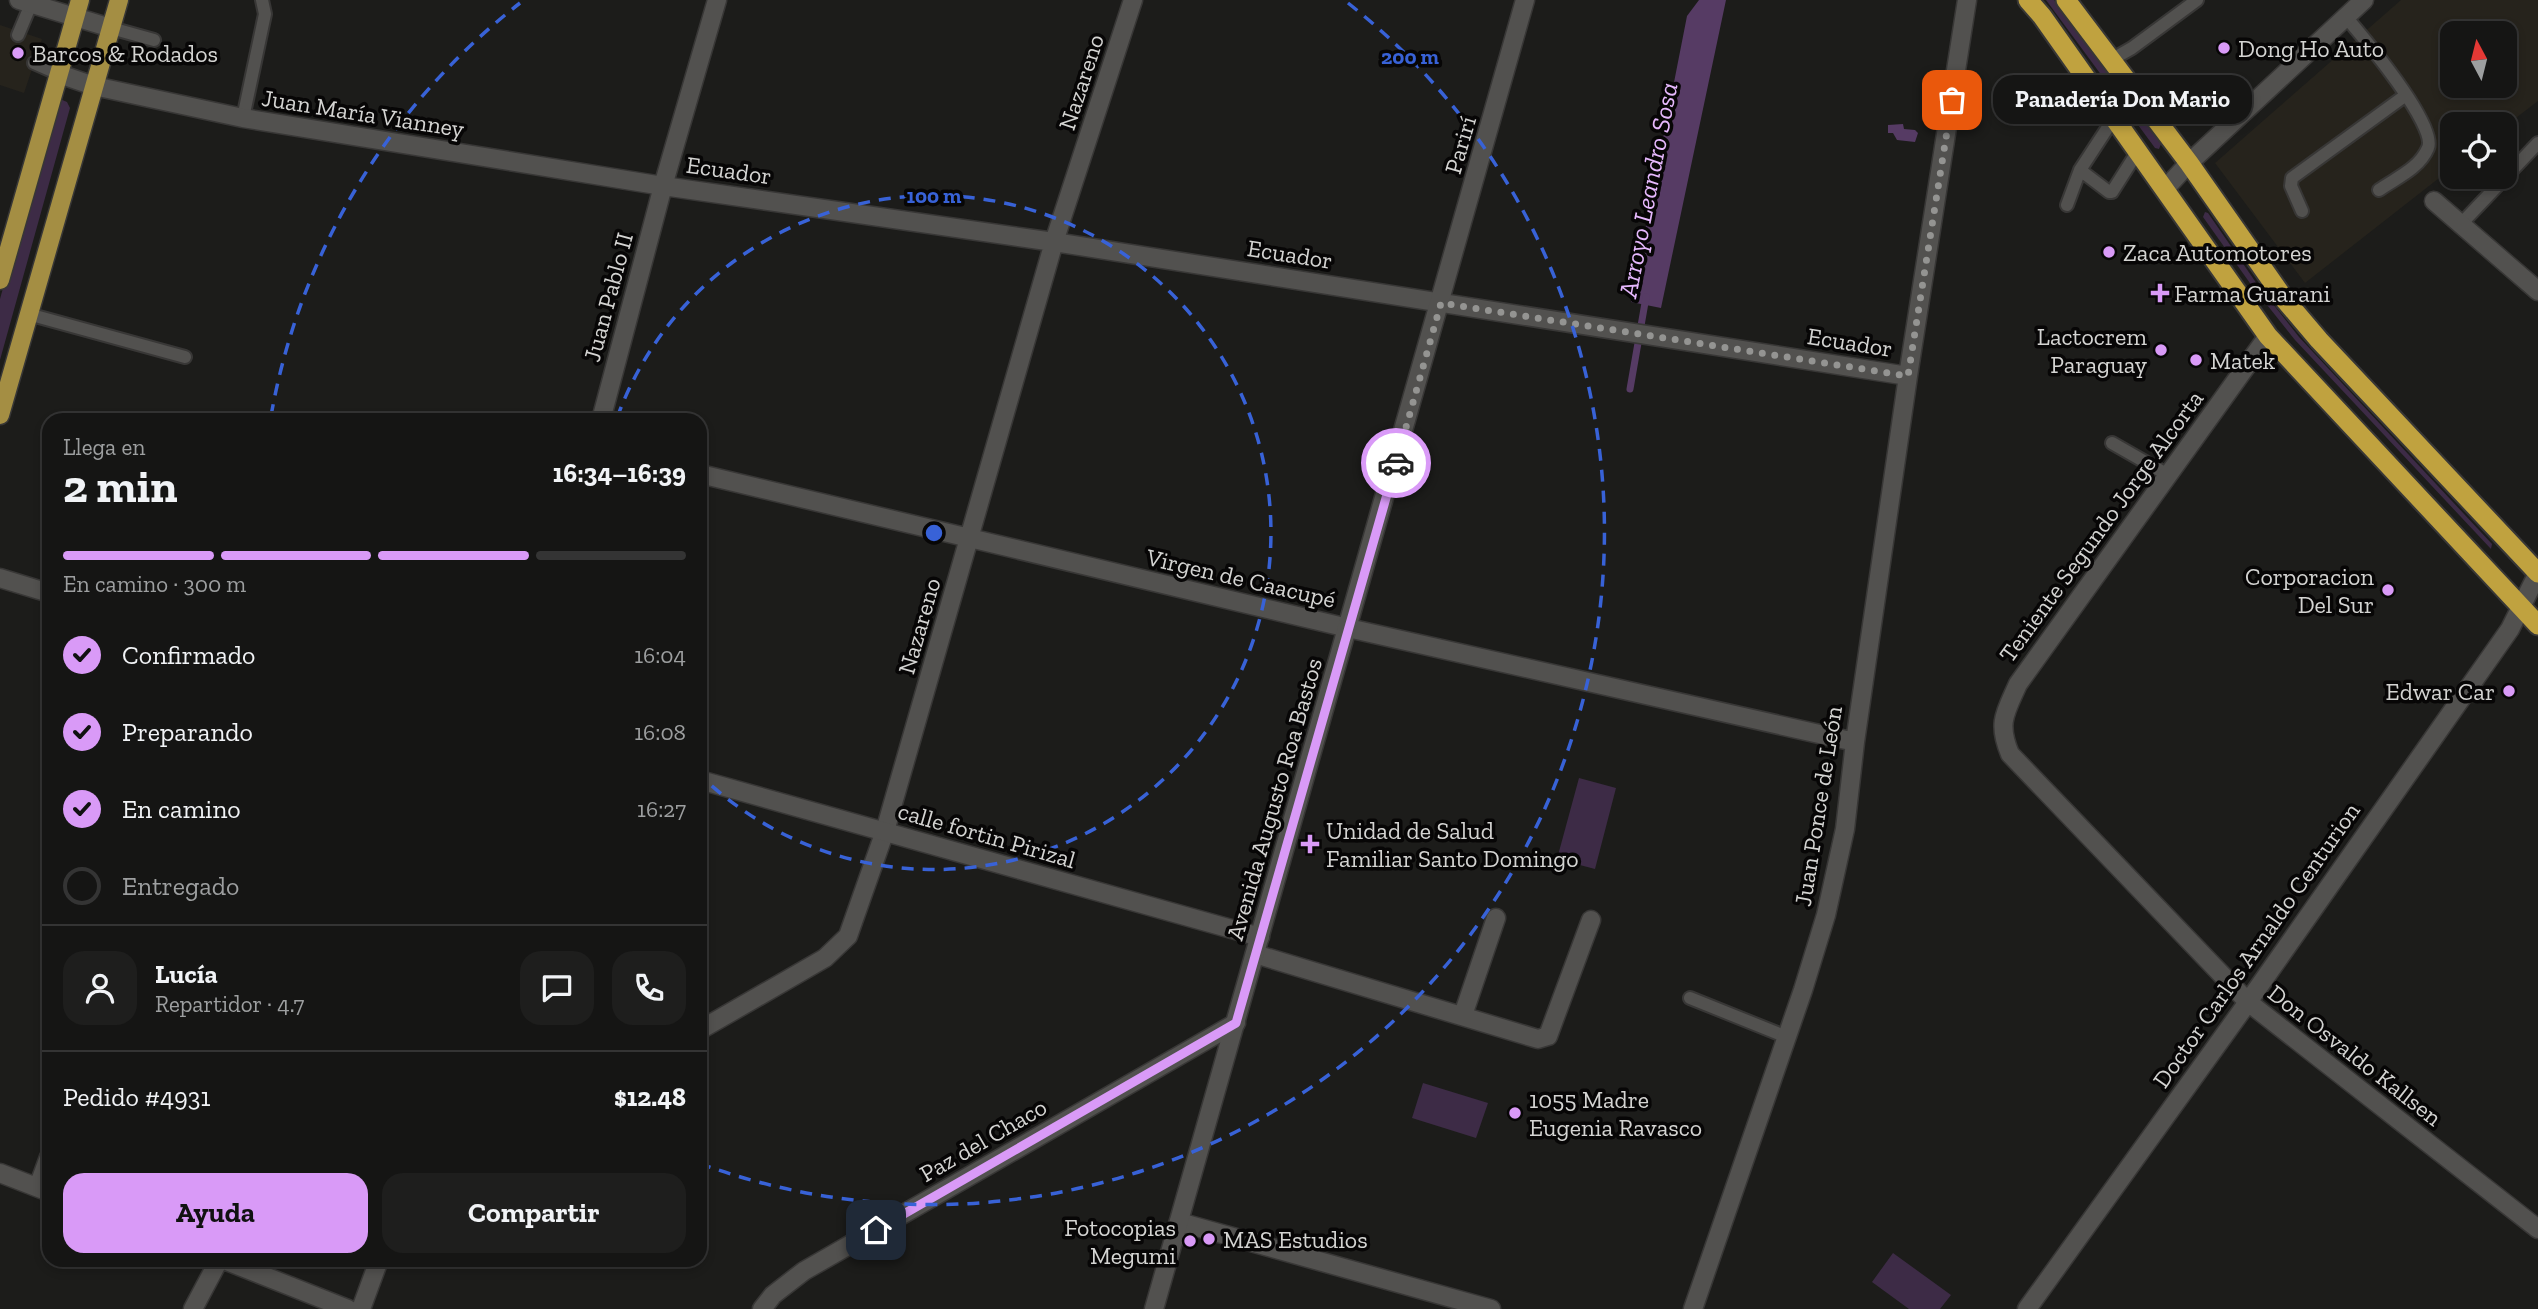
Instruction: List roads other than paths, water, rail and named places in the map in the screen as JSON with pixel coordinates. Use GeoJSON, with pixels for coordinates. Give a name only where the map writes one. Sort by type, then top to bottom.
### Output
{"type":"FeatureCollection","features":[{"type":"Feature","properties":{"kind":"highway"},"geometry":{"type":"LineString","coordinates":[[2028,0],[2268,336],[2538,625]]}},
{"type":"Feature","properties":{"kind":"highway"},"geometry":{"type":"LineString","coordinates":[[2066,0],[2189,163],[2285,300],[2538,573]]}},
{"type":"Feature","properties":{"kind":"main road"},"geometry":{"type":"LineString","coordinates":[[0,415],[119,0]]}},
{"type":"Feature","properties":{"kind":"main road"},"geometry":{"type":"LineString","coordinates":[[0,280],[78,8]]}},
{"type":"Feature","properties":{"kind":"street","name":"Juan Pablo II"},"geometry":{"type":"LineString","coordinates":[[603,413],[663,186],[717,0]]}},
{"type":"Feature","properties":{"kind":"street","name":"Nazareno"},"geometry":{"type":"LineString","coordinates":[[707,1026],[825,958],[848,936],[885,831],[1054,243],[1133,0]]}},
{"type":"Feature","properties":{"kind":"street","name":"Parirí"},"geometry":{"type":"LineString","coordinates":[[1441,303],[1525,0]]}},
{"type":"Feature","properties":{"kind":"street","name":"Juan Ponce de León"},"geometry":{"type":"LineString","coordinates":[[1693,1309],[1826,915],[1845,829],[1854,742],[1967,0]]}},
{"type":"Feature","properties":{"kind":"street"},"geometry":{"type":"LineString","coordinates":[[2165,189],[2189,163],[2364,0]]}},
{"type":"Feature","properties":{"kind":"street"},"geometry":{"type":"LineString","coordinates":[[25,2],[78,8],[111,28]]}},
{"type":"Feature","properties":{"kind":"street","name":"Juan María Vianney"},"geometry":{"type":"LineString","coordinates":[[59,74],[94,86],[243,118],[663,186]]}},
{"type":"Feature","properties":{"kind":"street","name":"Ecuador"},"geometry":{"type":"LineString","coordinates":[[663,186],[1054,243],[1908,376]]}},
{"type":"Feature","properties":{"kind":"street"},"geometry":{"type":"LineString","coordinates":[[2434,201],[2538,291]]}},
{"type":"Feature","properties":{"kind":"street","name":"Avenida Augusto Roa Bastos"},"geometry":{"type":"LineString","coordinates":[[1154,1309],[1441,303]]}},
{"type":"Feature","properties":{"kind":"street","name":"Teniente Segundo Jorge Alcorta"},"geometry":{"type":"LineString","coordinates":[[2010,754],[2004,738],[2002,718],[2018,684],[2268,336]]}},
{"type":"Feature","properties":{"kind":"street","name":"Virgen de Caacupé"},"geometry":{"type":"LineString","coordinates":[[707,476],[1348,628],[1854,742]]}},
{"type":"Feature","properties":{"kind":"street","name":"Doctor Carlos Arnaldo Centurion"},"geometry":{"type":"LineString","coordinates":[[2027,1309],[2248,1002],[2510,629],[2519,606],[2538,573]]}},
{"type":"Feature","properties":{"kind":"street"},"geometry":{"type":"LineString","coordinates":[[0,578],[42,591]]}},
{"type":"Feature","properties":{"kind":"street","name":"Don Osvaldo Kallsen"},"geometry":{"type":"LineString","coordinates":[[2010,754],[2248,1002],[2538,1228]]}},
{"type":"Feature","properties":{"kind":"street","name":"calle fortin Pirizal"},"geometry":{"type":"LineString","coordinates":[[707,782],[885,831],[1258,945],[1538,1039],[1548,1037],[1591,920]]}},
{"type":"Feature","properties":{"kind":"street"},"geometry":{"type":"LineString","coordinates":[[1464,1015],[1496,918]]}},
{"type":"Feature","properties":{"kind":"street","name":"Paz del Chaco"},"geometry":{"type":"LineString","coordinates":[[762,1309],[773,1295],[804,1271],[1236,1023]]}},
{"type":"Feature","properties":{"kind":"street"},"geometry":{"type":"LineString","coordinates":[[0,1173],[42,1190]]}},
{"type":"Feature","properties":{"kind":"street"},"geometry":{"type":"LineString","coordinates":[[1179,1222],[1491,1309]]}},
{"type":"Feature","properties":{"kind":"street"},"geometry":{"type":"LineString","coordinates":[[193,1309],[218,1267]]}},
{"type":"Feature","properties":{"kind":"street"},"geometry":{"type":"LineString","coordinates":[[240,1267],[348,1309]]}},
{"type":"Feature","properties":{"kind":"street"},"geometry":{"type":"LineString","coordinates":[[361,1309],[376,1267]]}},
{"type":"Feature","properties":{"kind":"lane"},"geometry":{"type":"LineString","coordinates":[[243,118],[265,14],[262,0]]}},
{"type":"Feature","properties":{"kind":"lane"},"geometry":{"type":"LineString","coordinates":[[2111,60],[2132,48],[2197,0]]}},
{"type":"Feature","properties":{"kind":"lane"},"geometry":{"type":"LineString","coordinates":[[18,35],[25,2]]}},
{"type":"Feature","properties":{"kind":"lane"},"geometry":{"type":"LineString","coordinates":[[2346,17],[2406,94],[2427,131],[2430,145],[2420,163],[2379,190]]}},
{"type":"Feature","properties":{"kind":"lane"},"geometry":{"type":"LineString","coordinates":[[111,28],[154,40]]}},
{"type":"Feature","properties":{"kind":"lane"},"geometry":{"type":"LineString","coordinates":[[34,62],[59,74]]}},
{"type":"Feature","properties":{"kind":"lane"},"geometry":{"type":"LineString","coordinates":[[2053,113],[2085,78]]}},
{"type":"Feature","properties":{"kind":"lane"},"geometry":{"type":"LineString","coordinates":[[2302,211],[2291,186],[2292,178],[2406,94]]}},
{"type":"Feature","properties":{"kind":"lane"},"geometry":{"type":"LineString","coordinates":[[2067,205],[2080,170],[2114,118]]}},
{"type":"Feature","properties":{"kind":"lane"},"geometry":{"type":"LineString","coordinates":[[2462,223],[2538,143]]}},
{"type":"Feature","properties":{"kind":"lane"},"geometry":{"type":"LineString","coordinates":[[2080,170],[2112,192],[2138,151]]}},
{"type":"Feature","properties":{"kind":"lane"},"geometry":{"type":"LineString","coordinates":[[28,314],[185,357]]}},
{"type":"Feature","properties":{"kind":"lane"},"geometry":{"type":"LineString","coordinates":[[2112,443],[2168,475]]}},
{"type":"Feature","properties":{"kind":"lane"},"geometry":{"type":"LineString","coordinates":[[1690,998],[1787,1037]]}},
{"type":"Feature","properties":{"kind":"waterway","name":"Arroyo Leandro Sosa"},"geometry":{"type":"LineString","coordinates":[[1630,389],[1646,297]]}},
{"type":"Feature","properties":{"kind":"place","name":"Dong Ho Auto"},"geometry":{"type":"Point","coordinates":[2224,48]}},
{"type":"Feature","properties":{"kind":"place","name":"Barcos & Rodados"},"geometry":{"type":"Point","coordinates":[18,53]}},
{"type":"Feature","properties":{"kind":"place","name":"Panadería Don Mario"},"geometry":{"type":"Point","coordinates":[1952,100]}},
{"type":"Feature","properties":{"kind":"place","name":"Zaca Automotores"},"geometry":{"type":"Point","coordinates":[2109,252]}},
{"type":"Feature","properties":{"kind":"place","name":"Farma Guarani"},"geometry":{"type":"Point","coordinates":[2160,293]}},
{"type":"Feature","properties":{"kind":"place","name":"Lactocrem Paraguay"},"geometry":{"type":"Point","coordinates":[2161,350]}},
{"type":"Feature","properties":{"kind":"place","name":"Matek"},"geometry":{"type":"Point","coordinates":[2196,360]}},
{"type":"Feature","properties":{"kind":"place","name":"Corporacion Del Sur"},"geometry":{"type":"Point","coordinates":[2388,590]}},
{"type":"Feature","properties":{"kind":"place","name":"Edwar Car"},"geometry":{"type":"Point","coordinates":[2509,691]}},
{"type":"Feature","properties":{"kind":"place","name":"Unidad de Salud Familiar Santo Domingo"},"geometry":{"type":"Point","coordinates":[1310,844]}},
{"type":"Feature","properties":{"kind":"place","name":"1055 Madre Eugenia Ravasco"},"geometry":{"type":"Point","coordinates":[1515,1113]}},
{"type":"Feature","properties":{"kind":"place","name":"MAS Estudios"},"geometry":{"type":"Point","coordinates":[1209,1239]}},
{"type":"Feature","properties":{"kind":"place","name":"Fotocopias Megumi"},"geometry":{"type":"Point","coordinates":[1190,1241]}}]}
